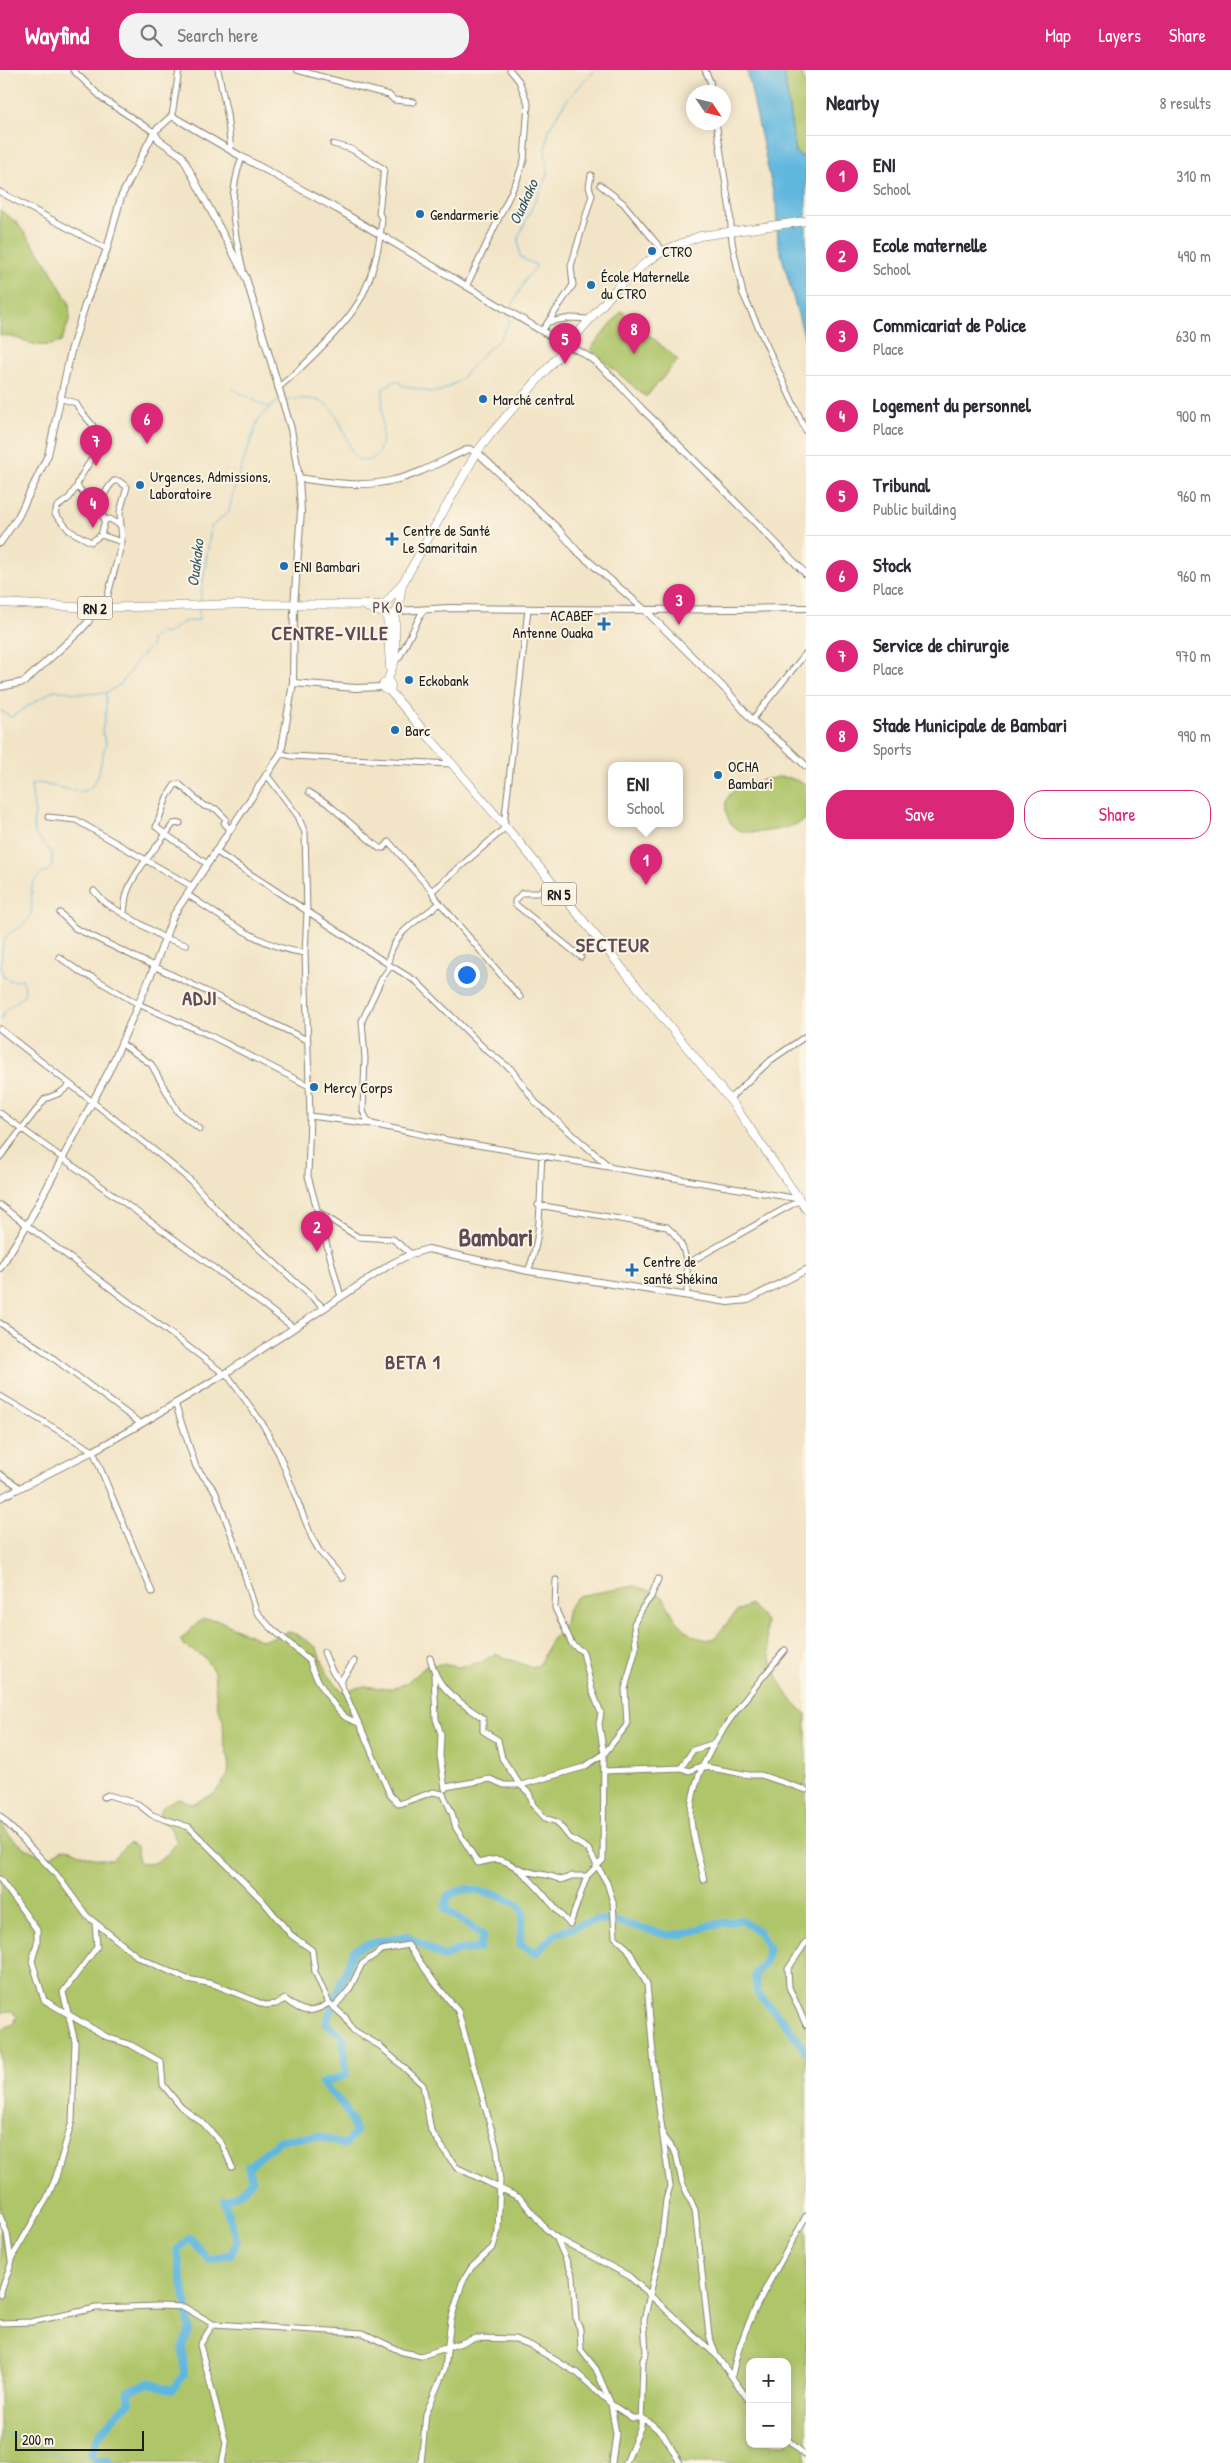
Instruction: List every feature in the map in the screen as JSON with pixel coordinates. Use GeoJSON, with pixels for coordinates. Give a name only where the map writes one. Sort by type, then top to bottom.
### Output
{"type":"FeatureCollection","features":[{"type":"Feature","properties":{"kind":"main road"},"geometry":{"type":"LineString","coordinates":[[386,686],[392,660],[391,609],[404,581],[477,452],[588,319],[617,288],[644,264],[663,251],[700,236],[731,230],[806,221]]}},
{"type":"Feature","properties":{"kind":"main road","name":"RN 2"},"geometry":{"type":"LineString","coordinates":[[0,603],[94,608],[206,605],[363,606],[391,609]]}},
{"type":"Feature","properties":{"kind":"main road","name":"RN 5"},"geometry":{"type":"LineString","coordinates":[[386,686],[505,826],[729,1099],[806,1209]]}},
{"type":"Feature","properties":{"kind":"street"},"geometry":{"type":"LineString","coordinates":[[73,70],[103,99],[154,132],[159,140],[182,156],[246,278]]}},
{"type":"Feature","properties":{"kind":"street"},"geometry":{"type":"LineString","coordinates":[[0,543],[18,517],[48,455],[62,399],[71,351],[86,302],[107,249],[121,197],[154,132],[172,116],[179,70]]}},
{"type":"Feature","properties":{"kind":"street"},"geometry":{"type":"LineString","coordinates":[[218,70],[227,114],[231,150]]}},
{"type":"Feature","properties":{"kind":"street"},"geometry":{"type":"LineString","coordinates":[[297,70],[388,94],[394,100],[414,102]]}},
{"type":"Feature","properties":{"kind":"street"},"geometry":{"type":"LineString","coordinates":[[467,285],[517,180],[524,160],[528,104],[519,81],[510,70]]}},
{"type":"Feature","properties":{"kind":"street"},"geometry":{"type":"LineString","coordinates":[[705,70],[711,85]]}},
{"type":"Feature","properties":{"kind":"street"},"geometry":{"type":"LineString","coordinates":[[172,116],[242,157],[287,180],[567,346],[578,349],[604,372],[750,516],[806,574]]}},
{"type":"Feature","properties":{"kind":"street"},"geometry":{"type":"LineString","coordinates":[[717,130],[730,211],[736,266],[743,294],[806,431]]}},
{"type":"Feature","properties":{"kind":"street"},"geometry":{"type":"LineString","coordinates":[[278,388],[298,371],[354,308],[363,294],[381,236],[382,219],[378,213],[384,169],[351,148],[333,144]]}},
{"type":"Feature","properties":{"kind":"street"},"geometry":{"type":"LineString","coordinates":[[0,1268],[27,1225],[94,1102],[122,1044],[154,968],[173,916],[281,753],[293,683],[294,606],[300,511],[299,478],[293,437],[237,244],[232,209],[234,179],[242,157]]}},
{"type":"Feature","properties":{"kind":"street"},"geometry":{"type":"LineString","coordinates":[[542,331],[573,285],[571,266],[592,194],[589,187],[591,175]]}},
{"type":"Feature","properties":{"kind":"street"},"geometry":{"type":"LineString","coordinates":[[600,185],[623,203],[663,251]]}},
{"type":"Feature","properties":{"kind":"street"},"geometry":{"type":"LineString","coordinates":[[0,192],[107,249]]}},
{"type":"Feature","properties":{"kind":"street"},"geometry":{"type":"LineString","coordinates":[[548,322],[572,318],[588,319]]}},
{"type":"Feature","properties":{"kind":"street"},"geometry":{"type":"LineString","coordinates":[[62,399],[76,403],[82,414],[89,419],[99,436],[100,442],[84,469],[77,486],[69,498],[57,507],[55,514],[70,531],[91,542],[101,535],[105,520],[102,509],[104,495],[114,480],[125,484],[127,487],[120,512],[122,542],[106,602],[112,608]]}},
{"type":"Feature","properties":{"kind":"street"},"geometry":{"type":"LineString","coordinates":[[299,478],[332,484],[373,484],[396,480],[469,449],[477,452],[558,529],[578,552],[645,610],[728,692],[752,720],[806,766]]}},
{"type":"Feature","properties":{"kind":"street"},"geometry":{"type":"LineString","coordinates":[[77,486],[102,509]]}},
{"type":"Feature","properties":{"kind":"street"},"geometry":{"type":"LineString","coordinates":[[105,520],[110,519],[120,525]]}},
{"type":"Feature","properties":{"kind":"street"},"geometry":{"type":"LineString","coordinates":[[101,535],[122,542]]}},
{"type":"Feature","properties":{"kind":"street"},"geometry":{"type":"LineString","coordinates":[[0,687],[24,682],[80,632],[88,622],[94,608]]}},
{"type":"Feature","properties":{"kind":"street"},"geometry":{"type":"LineString","coordinates":[[391,609],[645,610],[806,608]]}},
{"type":"Feature","properties":{"kind":"street"},"geometry":{"type":"LineString","coordinates":[[432,891],[505,826],[528,609]]}},
{"type":"Feature","properties":{"kind":"street"},"geometry":{"type":"LineString","coordinates":[[392,660],[399,658],[423,610]]}},
{"type":"Feature","properties":{"kind":"street"},"geometry":{"type":"LineString","coordinates":[[752,720],[806,653]]}},
{"type":"Feature","properties":{"kind":"street"},"geometry":{"type":"LineString","coordinates":[[293,683],[356,688],[386,686]]}},
{"type":"Feature","properties":{"kind":"street"},"geometry":{"type":"LineString","coordinates":[[281,753],[290,756],[453,764]]}},
{"type":"Feature","properties":{"kind":"street"},"geometry":{"type":"LineString","coordinates":[[266,774],[303,824],[306,842],[307,912],[305,953],[310,1116],[308,1176],[341,1297]]}},
{"type":"Feature","properties":{"kind":"street"},"geometry":{"type":"LineString","coordinates":[[207,864],[156,827],[167,797],[177,784],[204,806],[221,813],[226,819],[224,823],[230,829]]}},
{"type":"Feature","properties":{"kind":"street"},"geometry":{"type":"LineString","coordinates":[[309,792],[328,804],[379,848],[384,848],[389,842],[520,997]]}},
{"type":"Feature","properties":{"kind":"street"},"geometry":{"type":"LineString","coordinates":[[48,817],[76,820],[111,842],[147,858],[193,886]]}},
{"type":"Feature","properties":{"kind":"street"},"geometry":{"type":"LineString","coordinates":[[124,913],[126,894],[147,858],[173,824],[180,823]]}},
{"type":"Feature","properties":{"kind":"street"},"geometry":{"type":"LineString","coordinates":[[215,852],[417,982],[486,1050],[511,1070],[536,1103],[610,1167]]}},
{"type":"Feature","properties":{"kind":"street"},"geometry":{"type":"LineString","coordinates":[[550,883],[538,893],[522,893],[515,901],[515,904],[581,957]]}},
{"type":"Feature","properties":{"kind":"street"},"geometry":{"type":"LineString","coordinates":[[94,891],[105,903],[164,938],[186,945]]}},
{"type":"Feature","properties":{"kind":"street"},"geometry":{"type":"LineString","coordinates":[[188,895],[224,918],[273,945],[287,951],[305,953]]}},
{"type":"Feature","properties":{"kind":"street"},"geometry":{"type":"LineString","coordinates":[[372,1124],[366,1118],[363,1111],[365,1058],[362,1021],[389,965],[390,950],[396,938],[440,903]]}},
{"type":"Feature","properties":{"kind":"street"},"geometry":{"type":"LineString","coordinates":[[60,913],[75,928],[154,968],[307,1040]]}},
{"type":"Feature","properties":{"kind":"street"},"geometry":{"type":"LineString","coordinates":[[59,957],[83,974],[92,977],[138,1004],[209,1035],[309,1086]]}},
{"type":"Feature","properties":{"kind":"street"},"geometry":{"type":"LineString","coordinates":[[1,1029],[191,1181],[220,1213],[324,1308]]}},
{"type":"Feature","properties":{"kind":"street"},"geometry":{"type":"LineString","coordinates":[[729,1099],[771,1060],[806,1036]]}},
{"type":"Feature","properties":{"kind":"street"},"geometry":{"type":"LineString","coordinates":[[122,1044],[151,1064],[178,1112],[200,1129]]}},
{"type":"Feature","properties":{"kind":"street"},"geometry":{"type":"LineString","coordinates":[[0,1157],[45,1099],[60,1093],[70,1085]]}},
{"type":"Feature","properties":{"kind":"street"},"geometry":{"type":"LineString","coordinates":[[0,1113],[63,1157],[293,1327]]}},
{"type":"Feature","properties":{"kind":"street"},"geometry":{"type":"LineString","coordinates":[[310,1116],[372,1124],[447,1140],[799,1200]]}},
{"type":"Feature","properties":{"kind":"street"},"geometry":{"type":"LineString","coordinates":[[528,1272],[535,1254],[542,1156]]}},
{"type":"Feature","properties":{"kind":"street"},"geometry":{"type":"LineString","coordinates":[[688,1263],[799,1200]]}},
{"type":"Feature","properties":{"kind":"street"},"geometry":{"type":"LineString","coordinates":[[0,1205],[224,1373],[262,1423],[275,1447],[320,1552],[343,1578]]}},
{"type":"Feature","properties":{"kind":"street"},"geometry":{"type":"LineString","coordinates":[[538,1205],[667,1227],[682,1243],[688,1263],[686,1294]]}},
{"type":"Feature","properties":{"kind":"street"},"geometry":{"type":"LineString","coordinates":[[319,1212],[358,1237],[393,1240],[411,1254]]}},
{"type":"Feature","properties":{"kind":"street"},"geometry":{"type":"LineString","coordinates":[[0,1498],[93,1451],[141,1424],[224,1373],[391,1264],[411,1254],[428,1250],[528,1272],[686,1294],[728,1302],[748,1300],[806,1270]]}},
{"type":"Feature","properties":{"kind":"street"},"geometry":{"type":"LineString","coordinates":[[0,1323],[41,1350],[141,1424]]}},
{"type":"Feature","properties":{"kind":"street"},"geometry":{"type":"LineString","coordinates":[[0,1396],[93,1451],[152,1592]]}},
{"type":"Feature","properties":{"kind":"street"},"geometry":{"type":"LineString","coordinates":[[175,1403],[196,1467],[215,1491],[237,1550],[256,1611],[269,1626],[310,1661],[311,1669],[319,1684],[343,1716],[358,1723]]}},
{"type":"Feature","properties":{"kind":"street"},"geometry":{"type":"LineString","coordinates":[[0,1474],[19,1487]]}},
{"type":"Feature","properties":{"kind":"street"},"geometry":{"type":"LineString","coordinates":[[446,1787],[490,1779],[504,1785],[520,1785],[584,1767],[604,1754],[627,1724],[625,1689],[636,1648],[634,1624],[642,1607],[651,1597],[658,1579]]}},
{"type":"Feature","properties":{"kind":"street"},"geometry":{"type":"LineString","coordinates":[[515,1867],[550,1900],[556,1912],[570,1924],[587,1876],[603,1860],[604,1754],[599,1724],[601,1713],[592,1690],[583,1652],[572,1644],[555,1608],[556,1580]]}},
{"type":"Feature","properties":{"kind":"street"},"geometry":{"type":"LineString","coordinates":[[704,1880],[691,1816],[695,1782],[715,1743],[754,1687],[785,1650]]}},
{"type":"Feature","properties":{"kind":"street"},"geometry":{"type":"LineString","coordinates":[[324,1652],[331,1669],[340,1682],[390,1795],[399,1804],[433,1792],[443,1794]]}},
{"type":"Feature","properties":{"kind":"street"},"geometry":{"type":"LineString","coordinates":[[430,1658],[434,1675],[436,1719],[441,1734],[440,1756],[446,1787],[443,1794],[452,1813],[456,1828],[478,1863],[499,1859],[531,1874],[549,1874],[560,1880],[572,1876],[587,1876]]}},
{"type":"Feature","properties":{"kind":"street"},"geometry":{"type":"LineString","coordinates":[[340,1682],[354,1662]]}},
{"type":"Feature","properties":{"kind":"street"},"geometry":{"type":"LineString","coordinates":[[434,1675],[447,1693],[483,1718],[483,1731],[498,1740],[502,1758],[520,1785],[529,1793],[533,1805],[545,1818],[557,1822],[570,1838],[588,1849],[607,1883],[613,1902],[615,1936],[628,1949],[647,1984],[655,2078],[670,2186],[666,2200],[660,2252],[644,2320],[646,2354],[643,2360],[641,2426],[626,2463]]}},
{"type":"Feature","properties":{"kind":"street"},"geometry":{"type":"LineString","coordinates":[[681,1768],[693,1750],[715,1743]]}},
{"type":"Feature","properties":{"kind":"street"},"geometry":{"type":"LineString","coordinates":[[604,1771],[681,1768],[689,1770],[702,1766],[749,1776],[761,1775],[806,1790]]}},
{"type":"Feature","properties":{"kind":"street"},"geometry":{"type":"LineString","coordinates":[[104,1797],[108,1795],[138,1804],[152,1815],[189,1827],[262,1900],[291,1935],[312,1950],[315,1972],[332,2005],[354,2030],[380,2046],[423,2085],[431,2131],[456,2168],[520,2198],[544,2228],[555,2237],[629,2276],[716,2355],[746,2396]]}},
{"type":"Feature","properties":{"kind":"street"},"geometry":{"type":"LineString","coordinates":[[0,1816],[56,1874],[95,1923],[138,1957],[187,1979],[214,1984],[265,2005],[276,2004],[285,1999],[298,2009],[316,2012],[332,2005],[349,1990],[362,1964],[382,1950],[408,1945],[435,1983],[458,2010],[497,2149],[500,2188],[498,2232],[493,2247],[471,2268],[462,2283],[451,2320],[445,2368],[426,2414],[421,2463]]}},
{"type":"Feature","properties":{"kind":"street"},"geometry":{"type":"LineString","coordinates":[[0,1879],[37,1930],[37,1943],[32,1961],[44,2000],[106,2037],[131,2045],[161,2062],[163,2085],[181,2107],[204,2124],[222,2144],[232,2167]]}},
{"type":"Feature","properties":{"kind":"street"},"geometry":{"type":"LineString","coordinates":[[0,2295],[15,2252],[47,2198],[68,2140],[74,2099],[75,2042],[63,1992],[97,1947],[95,1923]]}},
{"type":"Feature","properties":{"kind":"street"},"geometry":{"type":"LineString","coordinates":[[806,1942],[788,1969],[789,1987],[806,2025]]}},
{"type":"Feature","properties":{"kind":"street"},"geometry":{"type":"LineString","coordinates":[[663,2137],[676,2154],[682,2182],[694,2210],[710,2335],[716,2355]]}},
{"type":"Feature","properties":{"kind":"street"},"geometry":{"type":"LineString","coordinates":[[0,2216],[6,2232],[11,2264]]}},
{"type":"Feature","properties":{"kind":"street"},"geometry":{"type":"LineString","coordinates":[[732,2376],[736,2356],[760,2302],[806,2216]]}},
{"type":"Feature","properties":{"kind":"street"},"geometry":{"type":"LineString","coordinates":[[555,2237],[573,2276],[576,2320],[580,2328],[582,2350],[596,2369],[611,2404],[616,2434],[612,2463]]}},
{"type":"Feature","properties":{"kind":"street"},"geometry":{"type":"LineString","coordinates":[[0,2324],[31,2322],[96,2308],[158,2306],[184,2307],[213,2324],[363,2333],[402,2352],[421,2356],[476,2338],[515,2339],[530,2345],[577,2373],[611,2404],[632,2418],[641,2418],[663,2434],[680,2463]]}},
{"type":"Feature","properties":{"kind":"street"},"geometry":{"type":"LineString","coordinates":[[213,2324],[200,2345],[226,2442],[222,2463]]}},
{"type":"Feature","properties":{"kind":"street"},"geometry":{"type":"LineString","coordinates":[[791,2443],[806,2456]]}},
{"type":"Feature","properties":{"kind":"green space"},"geometry":{"type":"Polygon","coordinates":[[[784,70],[801,70],[806,86],[806,159],[795,152],[784,70]]]}},
{"type":"Feature","properties":{"kind":"green space"},"geometry":{"type":"Polygon","coordinates":[[[0,210],[17,223],[46,262],[69,303],[70,319],[61,342],[51,345],[36,345],[17,338],[0,335],[0,210]]]}},
{"type":"Feature","properties":{"kind":"green space"},"geometry":{"type":"Polygon","coordinates":[[[622,311],[678,360],[646,397],[590,349],[622,311]]]}},
{"type":"Feature","properties":{"kind":"green space"},"geometry":{"type":"Polygon","coordinates":[[[779,777],[790,778],[806,784],[806,819],[785,828],[757,832],[739,830],[734,827],[727,815],[726,805],[728,797],[742,786],[779,777]]]}},
{"type":"Feature","properties":{"kind":"green space"},"geometry":{"type":"Polygon","coordinates":[[[634,1586],[657,1593],[663,1597],[675,1619],[692,1636],[707,1640],[715,1638],[736,1612],[750,1604],[766,1621],[766,1633],[771,1659],[782,1685],[797,1706],[806,1714],[806,2463],[0,2463],[0,2036],[6,2027],[14,2024],[17,2016],[12,2011],[0,2012],[0,1821],[20,1845],[50,1857],[69,1848],[90,1857],[112,1860],[129,1843],[136,1847],[139,1862],[151,1864],[161,1859],[170,1851],[177,1842],[170,1827],[158,1819],[162,1808],[179,1798],[192,1804],[214,1794],[228,1775],[229,1759],[224,1744],[223,1720],[217,1705],[214,1672],[205,1658],[185,1646],[180,1640],[202,1619],[218,1620],[262,1641],[288,1632],[296,1634],[316,1647],[327,1673],[342,1691],[365,1686],[389,1689],[405,1684],[426,1666],[442,1664],[458,1667],[482,1662],[495,1654],[533,1668],[540,1664],[550,1642],[565,1624],[568,1608],[578,1596],[634,1586]]]}},
{"type":"Feature","properties":{"kind":"water"},"geometry":{"type":"Polygon","coordinates":[[[747,70],[784,70],[795,152],[806,159],[806,343],[778,243],[776,206],[747,70]]]}},
{"type":"Feature","properties":{"kind":"waterway","name":"Ouakako"},"geometry":{"type":"LineString","coordinates":[[510,309],[527,277],[537,266],[520,257],[518,238],[548,173],[545,153],[549,129],[566,101],[595,70]]}},
{"type":"Feature","properties":{"kind":"waterway","name":"Ouakako"},"geometry":{"type":"LineString","coordinates":[[285,401],[302,399],[315,400],[325,404],[338,419],[354,456],[358,460],[370,460],[380,448],[382,438],[384,387],[398,380],[402,385],[430,392],[441,391],[459,381],[486,351],[500,339],[510,320],[508,315]]}},
{"type":"Feature","properties":{"kind":"waterway"},"geometry":{"type":"LineString","coordinates":[[233,389],[269,408]]}},
{"type":"Feature","properties":{"kind":"waterway","name":"Ouakako"},"geometry":{"type":"LineString","coordinates":[[200,602],[211,527],[229,511],[234,489],[259,418],[275,403],[281,402]]}},
{"type":"Feature","properties":{"kind":"waterway","name":"Ouakako"},"geometry":{"type":"LineString","coordinates":[[0,1020],[7,1009],[22,997],[25,991],[22,979],[12,981],[3,977],[1,968],[3,945],[7,936],[28,920],[32,907],[31,892],[33,883],[40,875],[49,870],[51,866],[52,853],[35,834],[33,822],[35,815],[31,785],[38,783],[81,792],[90,788],[97,779],[106,743],[102,731],[106,711],[106,693],[121,684],[139,658],[151,647],[151,639],[160,633],[167,634],[183,622],[199,620],[199,608]]}},
{"type":"Feature","properties":{"kind":"waterway"},"geometry":{"type":"LineString","coordinates":[[0,710],[11,717],[54,690],[84,694],[104,693]]}},
{"type":"Feature","properties":{"kind":"waterway"},"geometry":{"type":"LineString","coordinates":[[109,2463],[108,2460],[96,2460],[91,2454],[107,2425],[130,2402],[128,2391],[149,2383],[172,2390],[184,2375],[183,2346],[190,2329],[177,2250],[190,2238],[209,2260],[231,2254],[237,2242],[224,2201],[242,2192],[252,2181],[248,2167],[280,2140],[319,2136],[344,2145],[356,2132],[345,2107],[322,2083],[346,2075],[343,2037],[326,2023],[354,1950],[368,1944],[407,1936],[444,1957],[457,1950],[479,1949],[483,1935],[445,1909],[448,1895],[466,1889],[499,1895],[518,1904],[523,1913],[520,1944],[536,1953],[555,1934],[596,1920],[623,1923],[668,1935],[685,1934],[711,1925],[742,1920],[759,1932],[769,1949],[764,1964],[755,1974],[757,1993],[787,2025],[806,2052]]}},
{"type":"Feature","properties":{"kind":"waterway"},"geometry":{"type":"LineString","coordinates":[[0,2432],[37,2442],[68,2463]]}},
{"type":"Feature","properties":{"kind":"waterway"},"geometry":{"type":"LineString","coordinates":[[80,2463],[91,2454]]}},
{"type":"Feature","properties":{"kind":"place","name":"Gendarmerie"},"geometry":{"type":"Point","coordinates":[420,214]}},
{"type":"Feature","properties":{"kind":"place","name":"CTRO"},"geometry":{"type":"Point","coordinates":[652,251]}},
{"type":"Feature","properties":{"kind":"place","name":"École Maternelle du CTRO"},"geometry":{"type":"Point","coordinates":[591,285]}},
{"type":"Feature","properties":{"kind":"place","name":"Stade Municipale de Bambari"},"geometry":{"type":"Point","coordinates":[634,354]}},
{"type":"Feature","properties":{"kind":"place","name":"Tribunal"},"geometry":{"type":"Point","coordinates":[565,364]}},
{"type":"Feature","properties":{"kind":"place","name":"Marché central"},"geometry":{"type":"Point","coordinates":[483,399]}},
{"type":"Feature","properties":{"kind":"place","name":"Stock"},"geometry":{"type":"Point","coordinates":[147,444]}},
{"type":"Feature","properties":{"kind":"place","name":"Service de chirurgie"},"geometry":{"type":"Point","coordinates":[96,466]}},
{"type":"Feature","properties":{"kind":"place","name":"Urgences, Admissions, Laboratoire"},"geometry":{"type":"Point","coordinates":[140,485]}},
{"type":"Feature","properties":{"kind":"place","name":"Logement du personnel"},"geometry":{"type":"Point","coordinates":[93,528]}},
{"type":"Feature","properties":{"kind":"place","name":"Centre de Santé Le Samaritain"},"geometry":{"type":"Point","coordinates":[392,539]}},
{"type":"Feature","properties":{"kind":"place","name":"ENI Bambari"},"geometry":{"type":"Point","coordinates":[284,566]}},
{"type":"Feature","properties":{"kind":"place","name":"ACABEF Antenne Ouaka"},"geometry":{"type":"Point","coordinates":[604,624]}},
{"type":"Feature","properties":{"kind":"place","name":"Commicariat de Police"},"geometry":{"type":"Point","coordinates":[679,625]}},
{"type":"Feature","properties":{"kind":"place","name":"Eckobank"},"geometry":{"type":"Point","coordinates":[409,680]}},
{"type":"Feature","properties":{"kind":"place","name":"Barc"},"geometry":{"type":"Point","coordinates":[395,730]}},
{"type":"Feature","properties":{"kind":"place","name":"OCHA Bambari"},"geometry":{"type":"Point","coordinates":[718,775]}},
{"type":"Feature","properties":{"kind":"place","name":"ENI"},"geometry":{"type":"Point","coordinates":[646,885]}},
{"type":"Feature","properties":{"kind":"place","name":"Mercy Corps"},"geometry":{"type":"Point","coordinates":[314,1087]}},
{"type":"Feature","properties":{"kind":"place","name":"Ecole maternelle"},"geometry":{"type":"Point","coordinates":[317,1252]}},
{"type":"Feature","properties":{"kind":"place","name":"Centre de santé Shékina"},"geometry":{"type":"Point","coordinates":[632,1270]}},
{"type":"Feature","properties":{"kind":"district","name":"PK 0"},"geometry":{"type":"Point","coordinates":[388,607]}},
{"type":"Feature","properties":{"kind":"district","name":"CENTRE-VILLE"},"geometry":{"type":"Point","coordinates":[330,632]}},
{"type":"Feature","properties":{"kind":"district","name":"SECTEUR"},"geometry":{"type":"Point","coordinates":[613,944]}},
{"type":"Feature","properties":{"kind":"district","name":"ADJI"},"geometry":{"type":"Point","coordinates":[200,997]}},
{"type":"Feature","properties":{"kind":"district","name":"Bambari"},"geometry":{"type":"Point","coordinates":[496,1237]}},
{"type":"Feature","properties":{"kind":"district","name":"BETA 1"},"geometry":{"type":"Point","coordinates":[413,1361]}}]}
